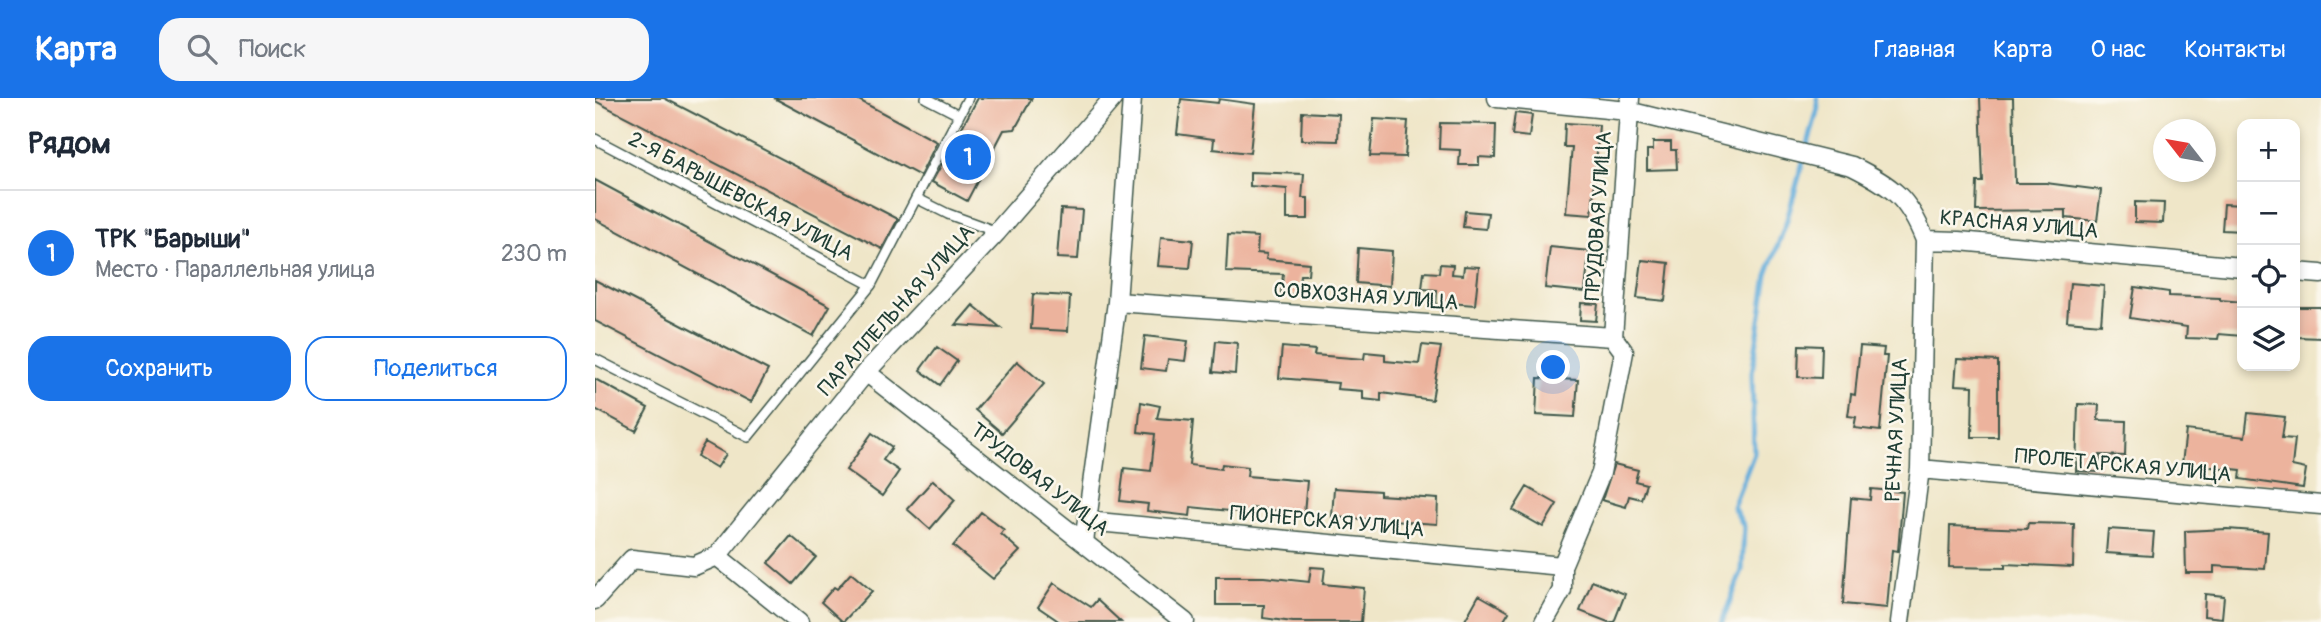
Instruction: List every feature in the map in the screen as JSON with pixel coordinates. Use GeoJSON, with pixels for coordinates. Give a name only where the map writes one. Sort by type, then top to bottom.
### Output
{"type":"FeatureCollection","features":[{"type":"Feature","properties":{"kind":"street","name":"ПАРАЛЛЕЛЬНАЯ УЛИЦА"},"geometry":{"type":"LineString","coordinates":[[717,556],[866,372],[997,232],[1113,98]]}},
{"type":"Feature","properties":{"kind":"street"},"geometry":{"type":"LineString","coordinates":[[1084,542],[1117,302],[1132,98]]}},
{"type":"Feature","properties":{"kind":"street","name":"КРАСНАЯ УЛИЦА"},"geometry":{"type":"LineString","coordinates":[[1497,98],[1629,105],[1853,166],[1882,181],[1900,196],[1915,215],[1925,240],[2237,267]]}},
{"type":"Feature","properties":{"kind":"street","name":"ПРУДОВАЯ УЛИЦА"},"geometry":{"type":"LineString","coordinates":[[1544,622],[1562,590],[1562,566],[1601,473],[1624,352],[1613,337],[1629,105]]}},
{"type":"Feature","properties":{"kind":"street","name":"РЕЧНАЯ УЛИЦА"},"geometry":{"type":"LineString","coordinates":[[1900,622],[1920,469],[1925,240]]}},
{"type":"Feature","properties":{"kind":"street"},"geometry":{"type":"LineString","coordinates":[[2300,272],[2321,274]]}},
{"type":"Feature","properties":{"kind":"street","name":"СОВХОЗНАЯ УЛИЦА"},"geometry":{"type":"LineString","coordinates":[[1117,302],[1613,337]]}},
{"type":"Feature","properties":{"kind":"street","name":"ТРУДОВАЯ УЛИЦА"},"geometry":{"type":"LineString","coordinates":[[866,372],[1185,622]]}},
{"type":"Feature","properties":{"kind":"street","name":"ПРОЛЕТАРСКАЯ УЛИЦА"},"geometry":{"type":"LineString","coordinates":[[1920,469],[2321,505]]}},
{"type":"Feature","properties":{"kind":"street","name":"ПИОНЕРСКАЯ УЛИЦА"},"geometry":{"type":"LineString","coordinates":[[1087,521],[1562,566]]}},
{"type":"Feature","properties":{"kind":"street"},"geometry":{"type":"LineString","coordinates":[[595,600],[632,559],[694,566],[717,556],[799,622]]}},
{"type":"Feature","properties":{"kind":"lane"},"geometry":{"type":"LineString","coordinates":[[926,98],[959,115]]}},
{"type":"Feature","properties":{"kind":"lane"},"geometry":{"type":"LineString","coordinates":[[595,359],[748,437],[871,285],[968,98]]}},
{"type":"Feature","properties":{"kind":"lane","name":"2-Я БАРЫШЕВСКАЯ УЛИЦА"},"geometry":{"type":"LineString","coordinates":[[595,139],[871,285]]}},
{"type":"Feature","properties":{"kind":"lane"},"geometry":{"type":"LineString","coordinates":[[916,198],[997,232]]}},
{"type":"Feature","properties":{"kind":"building"},"geometry":{"type":"Polygon","coordinates":[[[595,98],[664,98],[898,219],[882,249],[595,101],[595,98]]]}},
{"type":"Feature","properties":{"kind":"building"},"geometry":{"type":"Polygon","coordinates":[[[774,98],[855,98],[937,142],[920,176],[774,98]]]}},
{"type":"Feature","properties":{"kind":"building"},"geometry":{"type":"Polygon","coordinates":[[[978,98],[1032,98],[1015,129],[1004,130],[967,201],[932,182],[978,98]]]}},
{"type":"Feature","properties":{"kind":"building"},"geometry":{"type":"Polygon","coordinates":[[[1980,98],[2013,98],[2015,183],[2046,183],[2101,190],[2097,221],[2066,218],[2066,210],[1976,211],[1977,182],[1983,182],[1980,98]]]}},
{"type":"Feature","properties":{"kind":"building"},"geometry":{"type":"Polygon","coordinates":[[[1181,99],[1218,103],[1219,99],[1255,104],[1250,153],[1213,149],[1214,139],[1177,134],[1181,99]]]}},
{"type":"Feature","properties":{"kind":"building"},"geometry":{"type":"Polygon","coordinates":[[[1302,112],[1339,114],[1338,141],[1301,140],[1302,112]]]}},
{"type":"Feature","properties":{"kind":"building"},"geometry":{"type":"Polygon","coordinates":[[[1515,113],[1532,115],[1529,137],[1512,135],[1515,113]]]}},
{"type":"Feature","properties":{"kind":"building"},"geometry":{"type":"Polygon","coordinates":[[[1374,119],[1408,121],[1405,157],[1370,156],[1374,119]]]}},
{"type":"Feature","properties":{"kind":"building"},"geometry":{"type":"Polygon","coordinates":[[[1440,123],[1496,124],[1495,158],[1479,157],[1479,165],[1459,165],[1460,150],[1439,149],[1440,123]]]}},
{"type":"Feature","properties":{"kind":"building"},"geometry":{"type":"Polygon","coordinates":[[[1565,123],[1599,125],[1592,215],[1566,213],[1572,147],[1564,147],[1565,123]]]}},
{"type":"Feature","properties":{"kind":"building"},"geometry":{"type":"Polygon","coordinates":[[[1653,142],[1671,142],[1671,150],[1676,150],[1677,169],[1647,170],[1647,150],[1653,150],[1653,142]]]}},
{"type":"Feature","properties":{"kind":"building"},"geometry":{"type":"Polygon","coordinates":[[[1250,172],[1304,174],[1302,198],[1308,198],[1308,219],[1287,219],[1287,189],[1250,186],[1250,172]]]}},
{"type":"Feature","properties":{"kind":"building"},"geometry":{"type":"Polygon","coordinates":[[[595,180],[830,306],[813,336],[595,219],[595,180]]]}},
{"type":"Feature","properties":{"kind":"building"},"geometry":{"type":"Polygon","coordinates":[[[2135,202],[2164,203],[2163,223],[2135,222],[2135,202]]]}},
{"type":"Feature","properties":{"kind":"building"},"geometry":{"type":"Polygon","coordinates":[[[2224,204],[2237,205],[2237,231],[2222,230],[2224,204]]]}},
{"type":"Feature","properties":{"kind":"building"},"geometry":{"type":"Polygon","coordinates":[[[1061,209],[1082,210],[1078,259],[1057,258],[1061,209]]]}},
{"type":"Feature","properties":{"kind":"building"},"geometry":{"type":"Polygon","coordinates":[[[1465,211],[1488,213],[1486,229],[1463,227],[1465,211]]]}},
{"type":"Feature","properties":{"kind":"building"},"geometry":{"type":"Polygon","coordinates":[[[1228,235],[1258,237],[1257,253],[1267,254],[1266,259],[1309,263],[1308,275],[1300,275],[1298,295],[1281,294],[1283,274],[1226,272],[1228,235]]]}},
{"type":"Feature","properties":{"kind":"building"},"geometry":{"type":"Polygon","coordinates":[[[1161,237],[1193,240],[1190,268],[1158,266],[1161,237]]]}},
{"type":"Feature","properties":{"kind":"building"},"geometry":{"type":"Polygon","coordinates":[[[1550,247],[1589,251],[1585,292],[1545,288],[1550,247]]]}},
{"type":"Feature","properties":{"kind":"building"},"geometry":{"type":"Polygon","coordinates":[[[1358,248],[1392,251],[1390,286],[1356,283],[1358,248]]]}},
{"type":"Feature","properties":{"kind":"building"},"geometry":{"type":"Polygon","coordinates":[[[1642,260],[1669,263],[1665,301],[1637,298],[1642,260]]]}},
{"type":"Feature","properties":{"kind":"building"},"geometry":{"type":"Polygon","coordinates":[[[1440,264],[1453,265],[1452,274],[1463,275],[1464,266],[1479,267],[1475,305],[1450,303],[1450,308],[1436,306],[1437,290],[1422,289],[1424,272],[1439,273],[1440,264]]]}},
{"type":"Feature","properties":{"kind":"building"},"geometry":{"type":"Polygon","coordinates":[[[595,280],[768,370],[751,402],[595,321],[595,280]]]}},
{"type":"Feature","properties":{"kind":"building"},"geometry":{"type":"Polygon","coordinates":[[[2070,283],[2104,286],[2101,324],[2067,321],[2070,283]]]}},
{"type":"Feature","properties":{"kind":"building"},"geometry":{"type":"Polygon","coordinates":[[[2135,287],[2169,292],[2169,296],[2220,298],[2237,302],[2237,336],[2219,334],[2218,339],[2186,338],[2187,327],[2130,318],[2135,287]]]}},
{"type":"Feature","properties":{"kind":"building"},"geometry":{"type":"Polygon","coordinates":[[[1033,294],[1070,296],[1068,331],[1031,329],[1033,294]]]}},
{"type":"Feature","properties":{"kind":"building"},"geometry":{"type":"Polygon","coordinates":[[[1581,303],[1598,304],[1596,321],[1580,320],[1581,303]]]}},
{"type":"Feature","properties":{"kind":"building"},"geometry":{"type":"Polygon","coordinates":[[[973,305],[1001,328],[956,325],[973,305]]]}},
{"type":"Feature","properties":{"kind":"building"},"geometry":{"type":"Polygon","coordinates":[[[2300,307],[2321,307],[2321,338],[2300,337],[2300,307]]]}},
{"type":"Feature","properties":{"kind":"building"},"geometry":{"type":"Polygon","coordinates":[[[1145,336],[1188,341],[1185,361],[1168,359],[1166,371],[1141,368],[1145,336]]]}},
{"type":"Feature","properties":{"kind":"building"},"geometry":{"type":"Polygon","coordinates":[[[1216,341],[1237,343],[1235,374],[1213,372],[1216,341]]]}},
{"type":"Feature","properties":{"kind":"building"},"geometry":{"type":"Polygon","coordinates":[[[1422,345],[1441,347],[1432,400],[1381,393],[1381,401],[1363,399],[1363,391],[1337,389],[1338,383],[1279,378],[1282,347],[1315,350],[1314,355],[1364,359],[1365,352],[1385,354],[1385,361],[1419,364],[1422,345]]]}},
{"type":"Feature","properties":{"kind":"building"},"geometry":{"type":"Polygon","coordinates":[[[1799,345],[1822,346],[1821,378],[1798,377],[1799,345]]]}},
{"type":"Feature","properties":{"kind":"building"},"geometry":{"type":"Polygon","coordinates":[[[1860,346],[1884,348],[1883,356],[1887,356],[1880,431],[1854,428],[1856,417],[1848,416],[1851,394],[1855,395],[1860,346]]]}},
{"type":"Feature","properties":{"kind":"building"},"geometry":{"type":"Polygon","coordinates":[[[937,347],[957,361],[940,385],[920,370],[937,347]]]}},
{"type":"Feature","properties":{"kind":"building"},"geometry":{"type":"Polygon","coordinates":[[[1957,359],[1998,361],[1998,437],[1972,437],[1973,386],[1955,385],[1957,359]]]}},
{"type":"Feature","properties":{"kind":"building"},"geometry":{"type":"Polygon","coordinates":[[[1017,361],[1044,384],[1002,433],[975,410],[1017,361]]]}},
{"type":"Feature","properties":{"kind":"building"},"geometry":{"type":"Polygon","coordinates":[[[1538,378],[1578,380],[1575,417],[1536,415],[1538,378]]]}},
{"type":"Feature","properties":{"kind":"building"},"geometry":{"type":"Polygon","coordinates":[[[595,379],[648,408],[636,431],[595,409],[595,379]]]}},
{"type":"Feature","properties":{"kind":"building"},"geometry":{"type":"Polygon","coordinates":[[[1141,402],[1160,406],[1157,418],[1193,421],[1189,465],[1221,469],[1222,464],[1248,467],[1247,476],[1307,481],[1304,513],[1250,508],[1249,513],[1191,507],[1190,516],[1147,511],[1148,504],[1120,501],[1124,468],[1151,471],[1155,434],[1138,432],[1141,402]]]}},
{"type":"Feature","properties":{"kind":"building"},"geometry":{"type":"Polygon","coordinates":[[[2078,404],[2099,405],[2098,420],[2126,421],[2125,456],[2100,455],[2099,472],[2076,471],[2078,404]]]}},
{"type":"Feature","properties":{"kind":"building"},"geometry":{"type":"Polygon","coordinates":[[[2248,413],[2285,417],[2282,438],[2295,439],[2292,466],[2306,469],[2303,488],[2240,479],[2241,470],[2182,464],[2186,430],[2245,437],[2248,413]]]}},
{"type":"Feature","properties":{"kind":"building"},"geometry":{"type":"Polygon","coordinates":[[[872,433],[892,447],[883,460],[899,471],[882,496],[846,470],[872,433]]]}},
{"type":"Feature","properties":{"kind":"building"},"geometry":{"type":"Polygon","coordinates":[[[705,442],[726,454],[717,468],[697,456],[705,442]]]}},
{"type":"Feature","properties":{"kind":"building"},"geometry":{"type":"Polygon","coordinates":[[[1614,464],[1638,470],[1635,481],[1646,484],[1641,499],[1629,496],[1626,507],[1602,500],[1614,464]]]}},
{"type":"Feature","properties":{"kind":"building"},"geometry":{"type":"Polygon","coordinates":[[[933,480],[955,500],[930,529],[907,509],[933,480]]]}},
{"type":"Feature","properties":{"kind":"building"},"geometry":{"type":"Polygon","coordinates":[[[1527,487],[1557,504],[1543,527],[1513,510],[1527,487]]]}},
{"type":"Feature","properties":{"kind":"building"},"geometry":{"type":"Polygon","coordinates":[[[1334,488],[1380,491],[1380,495],[1438,499],[1437,524],[1332,517],[1334,488]]]}},
{"type":"Feature","properties":{"kind":"building"},"geometry":{"type":"Polygon","coordinates":[[[1871,489],[1903,492],[1898,551],[1892,550],[1887,608],[1843,604],[1851,498],[1870,500],[1871,489]]]}},
{"type":"Feature","properties":{"kind":"building"},"geometry":{"type":"Polygon","coordinates":[[[981,512],[1004,530],[1001,534],[1020,551],[993,579],[953,546],[981,512]]]}},
{"type":"Feature","properties":{"kind":"building"},"geometry":{"type":"Polygon","coordinates":[[[2028,523],[2074,524],[2073,567],[2005,564],[2005,568],[1949,567],[1950,526],[2027,529],[2028,523]]]}},
{"type":"Feature","properties":{"kind":"building"},"geometry":{"type":"Polygon","coordinates":[[[2108,529],[2154,532],[2152,556],[2106,553],[2108,529]]]}},
{"type":"Feature","properties":{"kind":"building"},"geometry":{"type":"Polygon","coordinates":[[[2227,529],[2268,532],[2265,569],[2214,566],[2214,573],[2186,573],[2185,531],[2227,529]]]}},
{"type":"Feature","properties":{"kind":"building"},"geometry":{"type":"Polygon","coordinates":[[[791,536],[816,557],[793,584],[768,563],[791,536]]]}},
{"type":"Feature","properties":{"kind":"building"},"geometry":{"type":"Polygon","coordinates":[[[1311,567],[1325,568],[1323,584],[1364,588],[1361,622],[1293,622],[1263,618],[1264,605],[1216,605],[1216,577],[1264,577],[1309,582],[1311,567]]]}},
{"type":"Feature","properties":{"kind":"building"},"geometry":{"type":"Polygon","coordinates":[[[851,573],[872,591],[843,622],[821,602],[851,573]]]}},
{"type":"Feature","properties":{"kind":"building"},"geometry":{"type":"Polygon","coordinates":[[[1592,581],[1625,594],[1614,622],[1580,611],[1592,581]]]}},
{"type":"Feature","properties":{"kind":"building"},"geometry":{"type":"Polygon","coordinates":[[[1054,583],[1091,607],[1097,600],[1121,622],[1060,622],[1038,607],[1054,583]]]}},
{"type":"Feature","properties":{"kind":"building"},"geometry":{"type":"Polygon","coordinates":[[[2205,594],[2224,596],[2222,618],[2204,616],[2205,594]]]}},
{"type":"Feature","properties":{"kind":"building"},"geometry":{"type":"Polygon","coordinates":[[[1479,595],[1509,612],[1503,622],[1464,622],[1479,595]]]}},
{"type":"Feature","properties":{"kind":"waterway"},"geometry":{"type":"LineString","coordinates":[[1722,622],[1742,571],[1744,526],[1733,507],[1754,453],[1752,373],[1767,275],[1786,223],[1818,108],[1817,98]]}},
{"type":"Feature","properties":{"kind":"place","name":"ТРК \"Барыши\""},"geometry":{"type":"Point","coordinates":[968,157]}}]}
